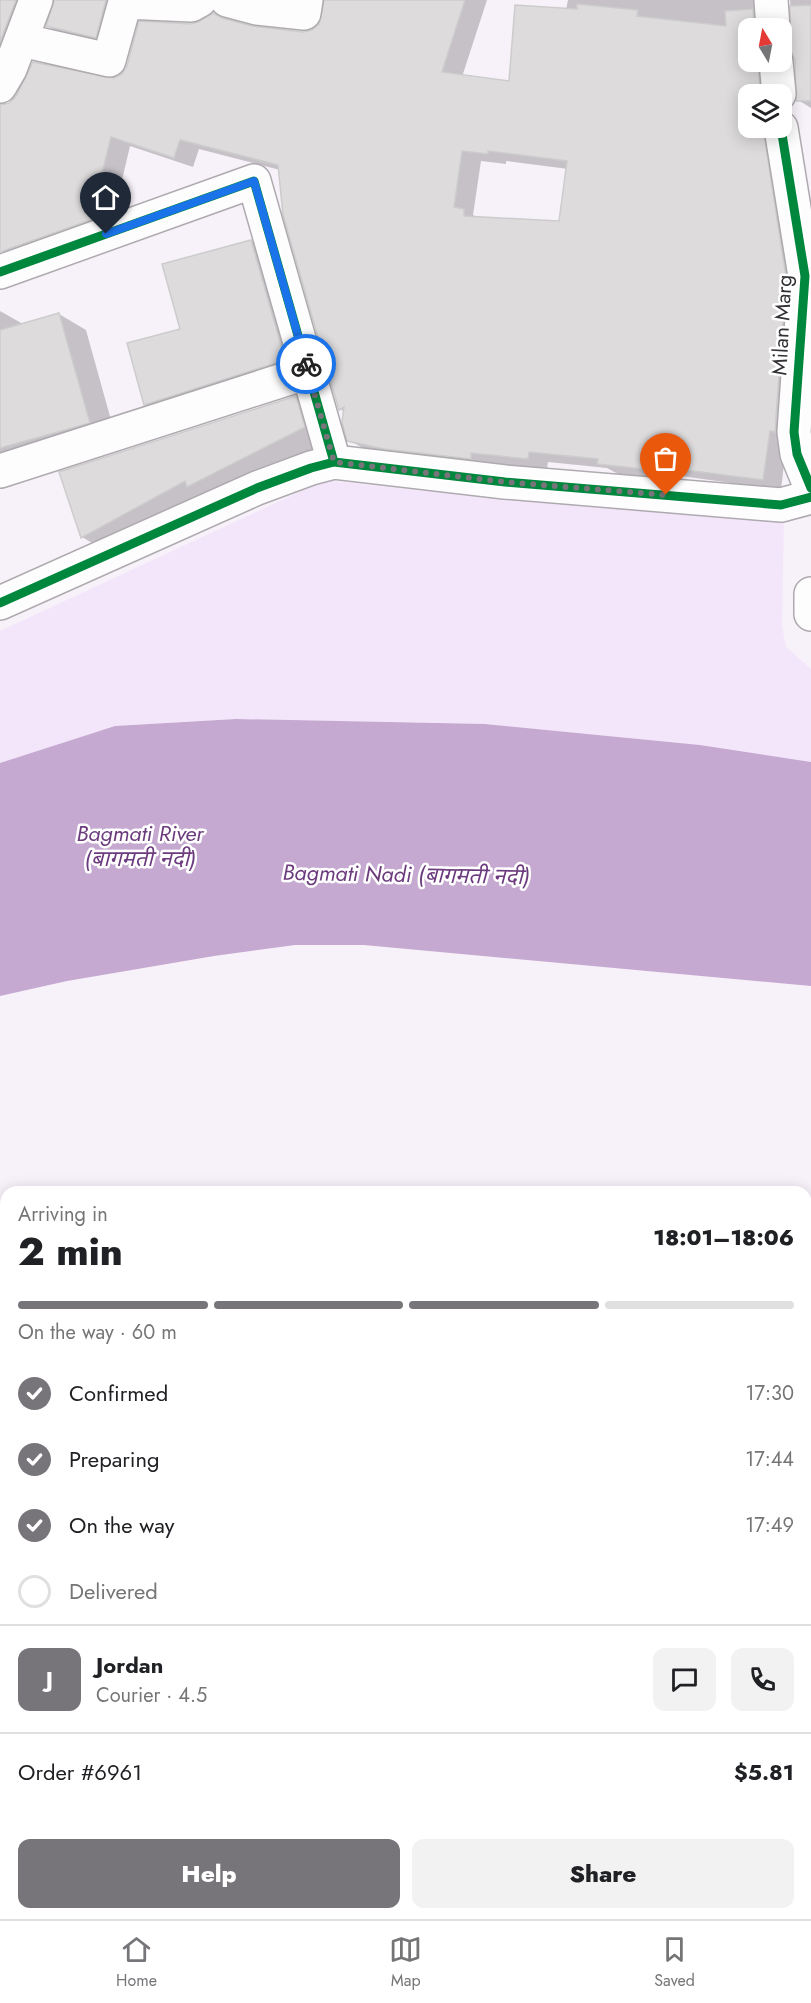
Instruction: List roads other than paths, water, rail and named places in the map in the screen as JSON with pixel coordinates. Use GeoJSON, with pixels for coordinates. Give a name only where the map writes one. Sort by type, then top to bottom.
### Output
{"type":"FeatureCollection","features":[{"type":"Feature","properties":{"kind":"street"},"geometry":{"type":"LineString","coordinates":[[0,86],[36,0]]}},
{"type":"Feature","properties":{"kind":"street"},"geometry":{"type":"LineString","coordinates":[[227,0],[257,8],[304,13],[306,0]]}},
{"type":"Feature","properties":{"kind":"street"},"geometry":{"type":"LineString","coordinates":[[771,0],[772,18]]}},
{"type":"Feature","properties":{"kind":"street"},"geometry":{"type":"LineString","coordinates":[[21,40],[109,60],[126,2],[196,3]]}},
{"type":"Feature","properties":{"kind":"street","name":"Milan Marg"},"geometry":{"type":"LineString","coordinates":[[783,138],[805,276],[794,432],[797,454],[811,488]]}},
{"type":"Feature","properties":{"kind":"street"},"geometry":{"type":"LineString","coordinates":[[0,272],[254,181],[334,462]]}},
{"type":"Feature","properties":{"kind":"street"},"geometry":{"type":"LineString","coordinates":[[0,471],[308,372]]}},
{"type":"Feature","properties":{"kind":"street"},"geometry":{"type":"LineString","coordinates":[[0,603],[257,488],[334,462],[505,482],[781,505],[811,497]]}},
{"type":"Feature","properties":{"kind":"street"},"geometry":{"type":"LineString","coordinates":[[811,594],[811,614]]}},
{"type":"Feature","properties":{"kind":"water","name":"Bagmati River (बागमती नदी)"},"geometry":{"type":"Polygon","coordinates":[[[236,719],[485,724],[700,745],[811,762],[811,986],[364,945],[295,945],[67,981],[0,996],[0,763],[115,726],[236,719]]]}},
{"type":"Feature","properties":{"kind":"water label","name":"Bagmati Nadi (बागमती नदी)"},"geometry":{"type":"Point","coordinates":[406,874]}}]}
